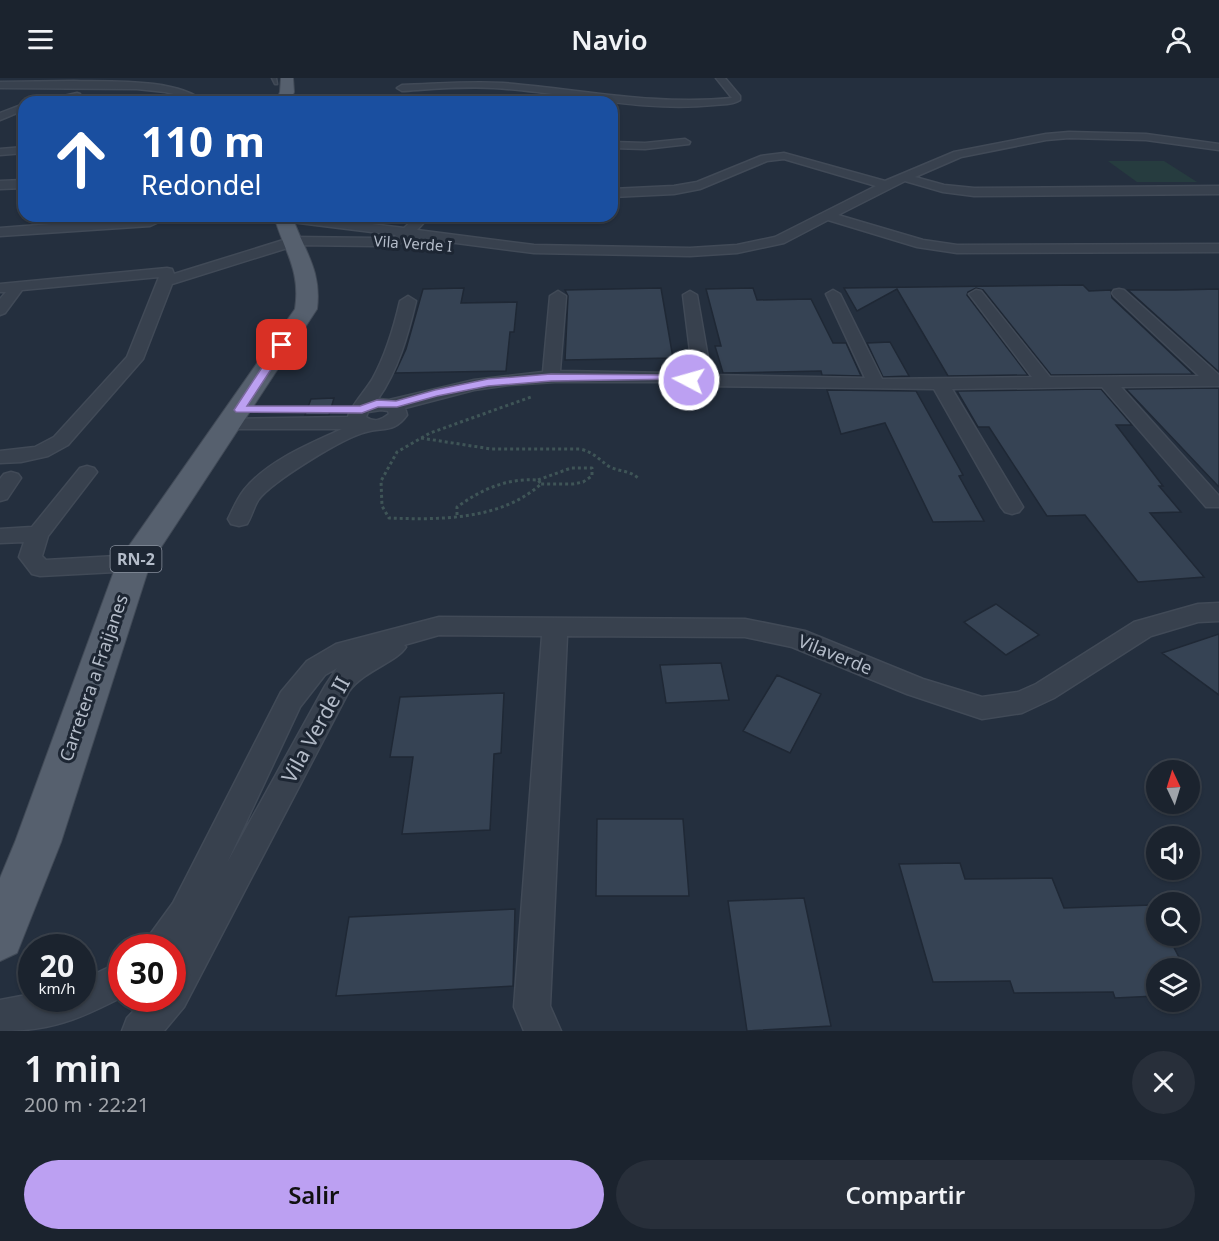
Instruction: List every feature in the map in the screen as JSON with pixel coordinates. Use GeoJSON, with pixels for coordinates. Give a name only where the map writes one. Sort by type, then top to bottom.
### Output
{"type":"FeatureCollection","features":[{"type":"Feature","properties":{"kind":"main road"},"geometry":{"type":"LineString","coordinates":[[280,80],[287,92],[285,96]]}},
{"type":"Feature","properties":{"kind":"main road","name":"Carretera a Fraijanes"},"geometry":{"type":"LineString","coordinates":[[0,936],[38,842],[134,563],[306,309],[308,286],[306,273],[288,230]]}},
{"type":"Feature","properties":{"kind":"street"},"geometry":{"type":"LineString","coordinates":[[406,78],[402,91],[498,86],[586,96]]}},
{"type":"Feature","properties":{"kind":"street"},"geometry":{"type":"LineString","coordinates":[[618,101],[658,104],[735,100],[737,98],[720,78]]}},
{"type":"Feature","properties":{"kind":"street"},"geometry":{"type":"LineString","coordinates":[[0,91],[37,85]]}},
{"type":"Feature","properties":{"kind":"street"},"geometry":{"type":"LineString","coordinates":[[0,86],[134,85],[183,92],[189,96]]}},
{"type":"Feature","properties":{"kind":"street"},"geometry":{"type":"LineString","coordinates":[[97,95],[183,92]]}},
{"type":"Feature","properties":{"kind":"street"},"geometry":{"type":"LineString","coordinates":[[651,113],[658,104]]}},
{"type":"Feature","properties":{"kind":"street"},"geometry":{"type":"LineString","coordinates":[[0,117],[18,110]]}},
{"type":"Feature","properties":{"kind":"street"},"geometry":{"type":"LineString","coordinates":[[0,122],[16,121]]}},
{"type":"Feature","properties":{"kind":"street"},"geometry":{"type":"LineString","coordinates":[[0,310],[8,287],[166,277],[288,230],[406,234],[534,249],[631,252],[737,249],[779,240],[886,184],[958,154],[1046,137],[1107,134],[1219,147]]}},
{"type":"Feature","properties":{"kind":"street"},"geometry":{"type":"LineString","coordinates":[[618,145],[645,146],[685,142]]}},
{"type":"Feature","properties":{"kind":"street"},"geometry":{"type":"LineString","coordinates":[[0,152],[18,150]]}},
{"type":"Feature","properties":{"kind":"street"},"geometry":{"type":"LineString","coordinates":[[618,193],[644,193],[691,186],[765,158],[784,156],[886,184]]}},
{"type":"Feature","properties":{"kind":"street"},"geometry":{"type":"LineString","coordinates":[[903,177],[943,188],[974,192],[1219,190]]}},
{"type":"Feature","properties":{"kind":"street"},"geometry":{"type":"LineString","coordinates":[[0,185],[18,184]]}},
{"type":"Feature","properties":{"kind":"street"},"geometry":{"type":"LineString","coordinates":[[825,215],[938,248],[1219,248]]}},
{"type":"Feature","properties":{"kind":"street"},"geometry":{"type":"LineString","coordinates":[[0,232],[150,222]]}},
{"type":"Feature","properties":{"kind":"street"},"geometry":{"type":"LineString","coordinates":[[396,243],[418,222]]}},
{"type":"Feature","properties":{"kind":"street","name":"Vila Verde I"},"geometry":{"type":"LineString","coordinates":[[288,230],[396,243],[534,249]]}},
{"type":"Feature","properties":{"kind":"street"},"geometry":{"type":"LineString","coordinates":[[0,457],[41,452],[61,441],[135,359],[166,277]]}},
{"type":"Feature","properties":{"kind":"street"},"geometry":{"type":"LineString","coordinates":[[1119,293],[1217,381]]}},
{"type":"Feature","properties":{"kind":"street"},"geometry":{"type":"LineString","coordinates":[[833,294],[876,384]]}},
{"type":"Feature","properties":{"kind":"street"},"geometry":{"type":"LineString","coordinates":[[976,294],[1045,382]]}},
{"type":"Feature","properties":{"kind":"street"},"geometry":{"type":"LineString","coordinates":[[688,380],[690,295]]}},
{"type":"Feature","properties":{"kind":"street"},"geometry":{"type":"LineString","coordinates":[[546,378],[558,296]]}},
{"type":"Feature","properties":{"kind":"street"},"geometry":{"type":"LineString","coordinates":[[363,416],[393,352],[408,301]]}},
{"type":"Feature","properties":{"kind":"street"},"geometry":{"type":"LineString","coordinates":[[238,519],[252,493],[273,476],[329,442],[377,404],[392,405],[488,382],[546,378],[876,384],[1217,381]]}},
{"type":"Feature","properties":{"kind":"street"},"geometry":{"type":"LineString","coordinates":[[1107,382],[1213,502]]}},
{"type":"Feature","properties":{"kind":"street"},"geometry":{"type":"LineString","coordinates":[[940,384],[1012,507]]}},
{"type":"Feature","properties":{"kind":"street"},"geometry":{"type":"LineString","coordinates":[[235,416],[363,416]]}},
{"type":"Feature","properties":{"kind":"street"},"geometry":{"type":"LineString","coordinates":[[87,472],[38,534],[30,557],[40,568],[134,563]]}},
{"type":"Feature","properties":{"kind":"street"},"geometry":{"type":"LineString","coordinates":[[0,536],[38,534]]}},
{"type":"Feature","properties":{"kind":"street","name":"Vilaverde"},"geometry":{"type":"LineString","coordinates":[[423,630],[455,626],[745,628],[796,638],[916,687],[982,708],[1022,702],[1045,691],[1143,629],[1198,613],[1219,612]]}},
{"type":"Feature","properties":{"kind":"street"},"geometry":{"type":"LineString","coordinates":[[543,1031],[532,1007],[555,628]]}},
{"type":"Feature","properties":{"kind":"street","name":"Vila Verde II"},"geometry":{"type":"LineString","coordinates":[[171,934],[184,915],[290,700],[301,684],[315,668],[330,657],[423,630]]}},
{"type":"Feature","properties":{"kind":"street","name":"Vila Verde II"},"geometry":{"type":"LineString","coordinates":[[186,968],[323,718],[337,685],[348,670],[423,630]]}},
{"type":"Feature","properties":{"kind":"street"},"geometry":{"type":"LineString","coordinates":[[0,1018],[30,1012]]}},
{"type":"Feature","properties":{"kind":"street"},"geometry":{"type":"LineString","coordinates":[[140,1031],[157,1012]]}},
{"type":"Feature","properties":{"kind":"path"},"geometry":{"type":"LineString","coordinates":[[457,515],[458,507],[475,494],[496,485],[524,478],[538,480],[557,471],[587,467],[592,468],[592,477],[583,482],[541,484],[515,504],[457,515],[389,518],[382,506],[381,481],[397,452],[421,437],[532,397],[543,386],[546,378]]}},
{"type":"Feature","properties":{"kind":"path"},"geometry":{"type":"LineString","coordinates":[[421,437],[498,448],[589,450],[604,459],[610,466],[633,472],[638,478]]}},
{"type":"Feature","properties":{"kind":"path"},"geometry":{"type":"LineString","coordinates":[[538,480],[541,484]]}},
{"type":"Feature","properties":{"kind":"green space"},"geometry":{"type":"Polygon","coordinates":[[[1108,161],[1164,161],[1197,182],[1137,182],[1108,161]]]}},
{"type":"Feature","properties":{"kind":"building"},"geometry":{"type":"Polygon","coordinates":[[[1083,285],[1089,291],[1111,290],[1112,298],[1193,374],[1051,375],[983,290],[976,288],[967,295],[1028,375],[948,376],[897,289],[857,311],[844,288],[1083,285]]]}},
{"type":"Feature","properties":{"kind":"building"},"geometry":{"type":"Polygon","coordinates":[[[464,288],[461,303],[517,302],[514,332],[510,332],[506,371],[395,373],[406,349],[423,289],[464,288]]]}},
{"type":"Feature","properties":{"kind":"building"},"geometry":{"type":"Polygon","coordinates":[[[661,288],[673,358],[565,360],[568,296],[565,290],[661,288]]]}},
{"type":"Feature","properties":{"kind":"building"},"geometry":{"type":"Polygon","coordinates":[[[753,288],[757,300],[811,299],[833,343],[846,343],[861,376],[822,375],[821,371],[723,373],[715,346],[721,346],[706,289],[753,288]]]}},
{"type":"Feature","properties":{"kind":"building"},"geometry":{"type":"Polygon","coordinates":[[[1219,289],[1219,372],[1128,290],[1175,290],[1219,289]]]}},
{"type":"Feature","properties":{"kind":"building"},"geometry":{"type":"Polygon","coordinates":[[[890,342],[909,376],[883,377],[867,343],[890,342]]]}},
{"type":"Feature","properties":{"kind":"building"},"geometry":{"type":"Polygon","coordinates":[[[1219,388],[1219,487],[1126,389],[1219,388]]]}},
{"type":"Feature","properties":{"kind":"building"},"geometry":{"type":"Polygon","coordinates":[[[1101,389],[1132,425],[1116,425],[1163,486],[1159,486],[1181,512],[1150,513],[1204,577],[1138,582],[1085,515],[1047,516],[989,427],[978,427],[957,391],[1101,389]]]}},
{"type":"Feature","properties":{"kind":"building"},"geometry":{"type":"Polygon","coordinates":[[[827,390],[916,391],[963,475],[959,476],[984,521],[933,522],[885,423],[841,434],[827,390]]]}},
{"type":"Feature","properties":{"kind":"building"},"geometry":{"type":"Polygon","coordinates":[[[334,398],[329,415],[305,415],[311,399],[334,398]]]}},
{"type":"Feature","properties":{"kind":"building"},"geometry":{"type":"Polygon","coordinates":[[[996,604],[1039,635],[1006,655],[964,622],[996,604]]]}},
{"type":"Feature","properties":{"kind":"building"},"geometry":{"type":"Polygon","coordinates":[[[1219,634],[1219,695],[1162,653],[1219,634]]]}},
{"type":"Feature","properties":{"kind":"building"},"geometry":{"type":"Polygon","coordinates":[[[721,663],[729,700],[666,703],[660,665],[721,663]]]}},
{"type":"Feature","properties":{"kind":"building"},"geometry":{"type":"Polygon","coordinates":[[[777,675],[821,694],[790,753],[743,731],[777,675]]]}},
{"type":"Feature","properties":{"kind":"building"},"geometry":{"type":"Polygon","coordinates":[[[504,693],[501,753],[494,754],[490,830],[402,834],[413,757],[390,757],[400,697],[504,693]]]}},
{"type":"Feature","properties":{"kind":"building"},"geometry":{"type":"Polygon","coordinates":[[[597,819],[683,819],[689,896],[596,896],[597,819]]]}},
{"type":"Feature","properties":{"kind":"building"},"geometry":{"type":"Polygon","coordinates":[[[960,863],[965,879],[1052,878],[1064,908],[1146,905],[1146,946],[1173,946],[1179,958],[1146,958],[1146,996],[1115,998],[1113,992],[1014,993],[1010,981],[933,982],[899,864],[960,863]]]}},
{"type":"Feature","properties":{"kind":"building"},"geometry":{"type":"Polygon","coordinates":[[[804,898],[831,1026],[747,1031],[728,901],[804,898]]]}},
{"type":"Feature","properties":{"kind":"building"},"geometry":{"type":"Polygon","coordinates":[[[515,909],[513,986],[336,996],[349,917],[515,909]]]}},
{"type":"Feature","properties":{"kind":"route"},"geometry":{"type":"LineString","coordinates":[[282,345],[240,410],[362,409],[377,404],[397,404],[488,382],[551,377],[672,378],[682,375],[689,380]]}}]}
